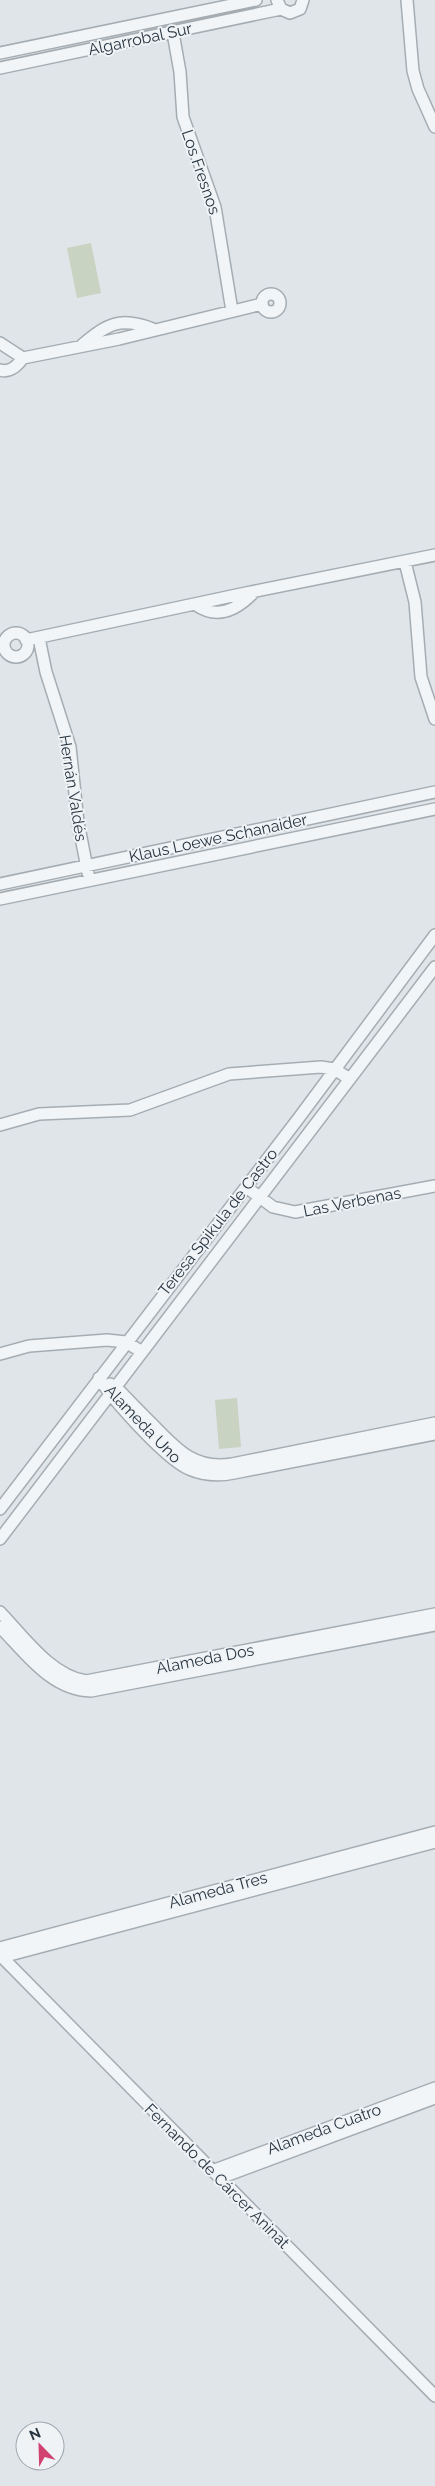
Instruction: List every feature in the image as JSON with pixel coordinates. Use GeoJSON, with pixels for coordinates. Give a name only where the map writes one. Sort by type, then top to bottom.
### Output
{"type":"FeatureCollection","features":[{"type":"Feature","properties":{"kind":"street","name":"Algarrobal Sur"},"geometry":{"type":"LineString","coordinates":[[0,53],[256,0]]}},
{"type":"Feature","properties":{"kind":"street"},"geometry":{"type":"LineString","coordinates":[[303,1],[315,0]]}},
{"type":"Feature","properties":{"kind":"street"},"geometry":{"type":"LineString","coordinates":[[407,0],[413,71],[435,128]]}},
{"type":"Feature","properties":{"kind":"street","name":"Algarrobal Sur"},"geometry":{"type":"LineString","coordinates":[[0,68],[173,33],[279,5],[287,13],[294,13],[300,9],[303,1]]}},
{"type":"Feature","properties":{"kind":"street","name":"Los Fresnos"},"geometry":{"type":"LineString","coordinates":[[173,33],[180,72],[183,118],[215,207],[232,311]]}},
{"type":"Feature","properties":{"kind":"street"},"geometry":{"type":"LineString","coordinates":[[0,370],[5,371],[14,368],[23,358],[82,345],[100,330],[114,324],[132,323],[152,329],[262,304]]}},
{"type":"Feature","properties":{"kind":"street"},"geometry":{"type":"LineString","coordinates":[[0,343],[23,358]]}},
{"type":"Feature","properties":{"kind":"street"},"geometry":{"type":"LineString","coordinates":[[26,640],[196,605],[209,612],[226,612],[237,607],[254,592],[435,555]]}},
{"type":"Feature","properties":{"kind":"street"},"geometry":{"type":"LineString","coordinates":[[405,562],[415,602],[421,677],[435,719]]}},
{"type":"Feature","properties":{"kind":"street","name":"Hernán Valdés"},"geometry":{"type":"LineString","coordinates":[[40,638],[46,672],[70,747],[78,822],[90,880]]}},
{"type":"Feature","properties":{"kind":"street","name":"Klaus Loewe Schanaider"},"geometry":{"type":"LineString","coordinates":[[0,884],[435,792]]}},
{"type":"Feature","properties":{"kind":"street","name":"Klaus Loewe Schanaider"},"geometry":{"type":"LineString","coordinates":[[0,899],[435,809]]}},
{"type":"Feature","properties":{"kind":"street","name":"Teresa Spikula de Castro"},"geometry":{"type":"LineString","coordinates":[[0,1509],[246,1187],[435,935]]}},
{"type":"Feature","properties":{"kind":"street","name":"Teresa Spikula de Castro"},"geometry":{"type":"LineString","coordinates":[[0,1539],[435,967]]}},
{"type":"Feature","properties":{"kind":"street"},"geometry":{"type":"LineString","coordinates":[[0,1126],[39,1114],[130,1110],[214,1078],[235,1072],[308,1067],[334,1069],[350,1079]]}},
{"type":"Feature","properties":{"kind":"street","name":"Las Verbenas"},"geometry":{"type":"LineString","coordinates":[[246,1187],[281,1210],[295,1212],[435,1186]]}},
{"type":"Feature","properties":{"kind":"street"},"geometry":{"type":"LineString","coordinates":[[0,1354],[29,1346],[107,1340],[126,1342],[142,1352]]}},
{"type":"Feature","properties":{"kind":"street","name":"Alameda Uno"},"geometry":{"type":"LineString","coordinates":[[99,1378],[178,1451],[197,1462],[214,1465],[232,1464],[435,1424]]}},
{"type":"Feature","properties":{"kind":"street","name":"Alameda Uno"},"geometry":{"type":"LineString","coordinates":[[113,1391],[173,1458],[190,1469],[208,1474],[234,1473],[435,1434]]}},
{"type":"Feature","properties":{"kind":"street","name":"Alameda Dos"},"geometry":{"type":"LineString","coordinates":[[0,1612],[60,1672],[72,1678],[86,1681],[435,1614]]}},
{"type":"Feature","properties":{"kind":"street","name":"Alameda Dos"},"geometry":{"type":"LineString","coordinates":[[0,1627],[56,1681],[68,1688],[91,1691],[435,1625]]}},
{"type":"Feature","properties":{"kind":"street","name":"Alameda Tres"},"geometry":{"type":"LineString","coordinates":[[1,1953],[435,1832]]}},
{"type":"Feature","properties":{"kind":"street","name":"Alameda Tres"},"geometry":{"type":"LineString","coordinates":[[1,1953],[435,1842]]}},
{"type":"Feature","properties":{"kind":"street","name":"Fernando de Cárcer Aninat"},"geometry":{"type":"LineString","coordinates":[[1,1953],[216,2174],[433,2391]]}},
{"type":"Feature","properties":{"kind":"street","name":"Alameda Cuatro"},"geometry":{"type":"LineString","coordinates":[[216,2174],[435,2088]]}},
{"type":"Feature","properties":{"kind":"street","name":"Alameda Cuatro"},"geometry":{"type":"LineString","coordinates":[[216,2174],[435,2098]]}},
{"type":"Feature","properties":{"kind":"green space"},"geometry":{"type":"Polygon","coordinates":[[[91,243],[101,293],[77,298],[67,248],[91,243]]]}},
{"type":"Feature","properties":{"kind":"green space"},"geometry":{"type":"Polygon","coordinates":[[[237,1398],[241,1447],[219,1449],[215,1400],[237,1398]]]}}]}
